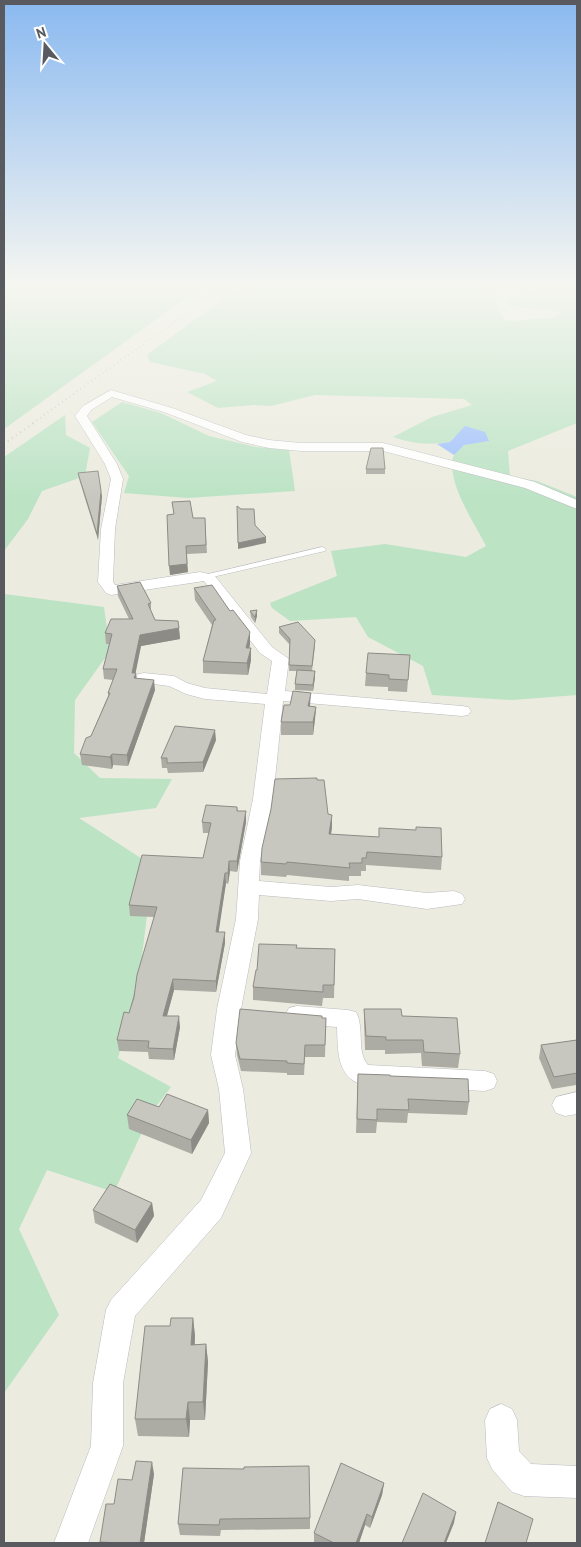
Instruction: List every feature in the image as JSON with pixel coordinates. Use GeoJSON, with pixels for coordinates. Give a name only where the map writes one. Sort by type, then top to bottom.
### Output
{"type":"FeatureCollection","features":[{"type":"Feature","properties":{"kind":"street"},"geometry":{"type":"LineString","coordinates":[[71,1543],[107,1446],[108,1384],[121,1310],[211,1209],[238,1153],[230,1089],[223,1055],[239,1010],[250,861],[263,799],[269,735],[281,659],[266,650],[209,578],[200,576],[111,590],[105,582],[108,529],[117,479],[111,464],[80,416],[87,408],[111,393],[168,410],[242,438],[269,444],[383,447],[530,485],[577,505]]}},
{"type":"Feature","properties":{"kind":"street"},"geometry":{"type":"LineString","coordinates":[[144,678],[174,681],[178,686],[192,692],[462,711]]}},
{"type":"Feature","properties":{"kind":"street"},"geometry":{"type":"LineString","coordinates":[[248,887],[331,894],[358,892],[427,901],[454,899]]}},
{"type":"Feature","properties":{"kind":"street"},"geometry":{"type":"LineString","coordinates":[[279,1013],[348,1019],[351,1062],[362,1075],[485,1081]]}},
{"type":"Feature","properties":{"kind":"street"},"geometry":{"type":"LineString","coordinates":[[501,1420],[502,1458],[524,1480],[577,1482]]}},
{"type":"Feature","properties":{"kind":"lane"},"geometry":{"type":"LineString","coordinates":[[204,577],[322,549]]}},
{"type":"Feature","properties":{"kind":"green space"},"geometry":{"type":"Polygon","coordinates":[[[4,355],[107,355],[4,429],[4,355]]]}},
{"type":"Feature","properties":{"kind":"green space"},"geometry":{"type":"Polygon","coordinates":[[[147,355],[577,355],[577,423],[508,451],[510,477],[537,481],[577,497],[577,695],[512,700],[432,695],[423,666],[368,637],[356,617],[290,621],[272,608],[270,603],[337,576],[331,551],[385,544],[466,557],[486,546],[459,493],[452,464],[455,452],[465,445],[488,441],[454,437],[450,442],[428,444],[393,437],[432,417],[472,405],[464,399],[315,395],[271,406],[254,405],[218,408],[187,392],[217,381],[205,374],[150,362],[147,355]]]}},
{"type":"Feature","properties":{"kind":"green space"},"geometry":{"type":"Polygon","coordinates":[[[122,402],[161,413],[209,436],[256,447],[289,450],[295,491],[187,498],[124,493],[129,476],[92,422],[122,402]]]}},
{"type":"Feature","properties":{"kind":"green space"},"geometry":{"type":"Polygon","coordinates":[[[65,415],[66,435],[90,448],[85,476],[42,491],[28,519],[4,551],[4,457],[65,415]]]}},
{"type":"Feature","properties":{"kind":"green space"},"geometry":{"type":"Polygon","coordinates":[[[4,594],[104,607],[110,651],[75,700],[74,753],[100,778],[172,779],[156,808],[79,818],[153,866],[139,980],[118,1058],[171,1087],[151,1113],[114,1192],[47,1170],[19,1229],[59,1315],[4,1393],[4,594]]]}},
{"type":"Feature","properties":{"kind":"water"},"geometry":{"type":"Polygon","coordinates":[[[465,426],[485,432],[489,441],[464,445],[454,455],[437,444],[450,442],[465,426]]]}},
{"type":"Feature","properties":{"kind":"building"},"geometry":{"type":"Polygon","coordinates":[[[371,448],[383,448],[385,469],[366,469],[371,448]]]}},
{"type":"Feature","properties":{"kind":"building"},"geometry":{"type":"Polygon","coordinates":[[[98,471],[101,491],[97,534],[78,473],[98,471]]]}},
{"type":"Feature","properties":{"kind":"building"},"geometry":{"type":"Polygon","coordinates":[[[190,501],[193,518],[205,518],[206,545],[186,546],[187,564],[169,566],[167,515],[174,514],[172,502],[190,501]]]}},
{"type":"Feature","properties":{"kind":"building"},"geometry":{"type":"Polygon","coordinates":[[[237,506],[241,509],[254,509],[255,525],[266,537],[238,543],[237,506]]]}},
{"type":"Feature","properties":{"kind":"building"},"geometry":{"type":"Polygon","coordinates":[[[140,582],[151,603],[148,604],[155,620],[178,621],[179,628],[140,635],[132,673],[136,673],[134,678],[154,680],[127,755],[112,754],[110,757],[80,754],[86,738],[91,736],[110,693],[108,693],[117,669],[103,669],[112,634],[105,633],[111,619],[133,619],[117,586],[140,582]]]}},
{"type":"Feature","properties":{"kind":"building"},"geometry":{"type":"Polygon","coordinates":[[[212,585],[230,611],[233,610],[250,632],[246,648],[251,648],[247,663],[203,661],[214,620],[216,620],[194,588],[212,585]]]}},
{"type":"Feature","properties":{"kind":"building"},"geometry":{"type":"Polygon","coordinates":[[[257,610],[255,617],[250,611],[257,610]]]}},
{"type":"Feature","properties":{"kind":"building"},"geometry":{"type":"Polygon","coordinates":[[[298,622],[315,640],[312,666],[289,665],[290,639],[279,627],[298,622]]]}},
{"type":"Feature","properties":{"kind":"building"},"geometry":{"type":"Polygon","coordinates":[[[368,653],[410,655],[408,680],[389,679],[389,675],[366,673],[368,653]]]}},
{"type":"Feature","properties":{"kind":"building"},"geometry":{"type":"Polygon","coordinates":[[[297,670],[315,671],[313,685],[295,684],[297,670]]]}},
{"type":"Feature","properties":{"kind":"building"},"geometry":{"type":"Polygon","coordinates":[[[293,691],[311,693],[308,706],[316,707],[313,722],[281,722],[284,705],[290,705],[293,691]]]}},
{"type":"Feature","properties":{"kind":"building"},"geometry":{"type":"Polygon","coordinates":[[[175,726],[215,730],[203,762],[167,763],[167,758],[161,758],[175,726]]]}},
{"type":"Feature","properties":{"kind":"building"},"geometry":{"type":"Polygon","coordinates":[[[317,778],[317,780],[324,780],[328,814],[332,815],[329,834],[379,837],[379,828],[416,830],[416,827],[441,828],[442,857],[367,852],[366,858],[362,858],[362,863],[349,863],[350,868],[287,862],[286,864],[261,862],[275,779],[317,778]]]}},
{"type":"Feature","properties":{"kind":"building"},"geometry":{"type":"Polygon","coordinates":[[[206,805],[237,807],[237,811],[246,811],[237,861],[229,861],[228,873],[225,873],[216,932],[225,932],[216,981],[173,979],[163,1016],[179,1016],[173,1049],[148,1048],[149,1041],[117,1040],[124,1012],[129,1013],[134,997],[137,975],[157,907],[129,905],[142,855],[203,858],[211,823],[202,822],[206,805]]]}},
{"type":"Feature","properties":{"kind":"building"},"geometry":{"type":"Polygon","coordinates":[[[259,944],[297,945],[296,948],[335,949],[334,985],[323,985],[323,992],[253,987],[257,970],[259,944]]]}},
{"type":"Feature","properties":{"kind":"building"},"geometry":{"type":"Polygon","coordinates":[[[240,1009],[322,1016],[322,1018],[326,1018],[325,1045],[305,1045],[304,1064],[287,1063],[287,1061],[240,1059],[236,1043],[240,1009]]]}},
{"type":"Feature","properties":{"kind":"building"},"geometry":{"type":"Polygon","coordinates":[[[364,1009],[401,1009],[402,1016],[457,1018],[460,1054],[424,1052],[423,1040],[386,1040],[386,1037],[366,1036],[364,1009]]]}},
{"type":"Feature","properties":{"kind":"building"},"geometry":{"type":"Polygon","coordinates":[[[577,1040],[577,1073],[554,1077],[541,1045],[577,1040]]]}},
{"type":"Feature","properties":{"kind":"building"},"geometry":{"type":"Polygon","coordinates":[[[358,1074],[468,1079],[469,1102],[408,1099],[409,1110],[377,1109],[377,1120],[357,1119],[358,1074]]]}},
{"type":"Feature","properties":{"kind":"building"},"geometry":{"type":"Polygon","coordinates":[[[167,1094],[208,1110],[191,1140],[127,1115],[137,1099],[159,1107],[167,1094]]]}},
{"type":"Feature","properties":{"kind":"building"},"geometry":{"type":"Polygon","coordinates":[[[110,1184],[152,1203],[135,1230],[93,1210],[110,1184]]]}},
{"type":"Feature","properties":{"kind":"building"},"geometry":{"type":"Polygon","coordinates":[[[171,1318],[193,1318],[191,1345],[206,1344],[203,1402],[188,1402],[186,1419],[135,1419],[145,1326],[170,1326],[171,1318]]]}},
{"type":"Feature","properties":{"kind":"building"},"geometry":{"type":"Polygon","coordinates":[[[136,1461],[152,1462],[140,1543],[100,1542],[106,1504],[114,1504],[118,1479],[132,1480],[136,1461]]]}},
{"type":"Feature","properties":{"kind":"building"},"geometry":{"type":"Polygon","coordinates":[[[341,1463],[384,1483],[372,1517],[367,1514],[356,1543],[334,1543],[314,1533],[341,1463]]]}},
{"type":"Feature","properties":{"kind":"building"},"geometry":{"type":"Polygon","coordinates":[[[309,1466],[310,1518],[220,1519],[219,1525],[178,1524],[183,1468],[244,1469],[244,1467],[309,1466]]]}},
{"type":"Feature","properties":{"kind":"building"},"geometry":{"type":"Polygon","coordinates":[[[423,1493],[456,1512],[444,1543],[402,1543],[423,1493]]]}},
{"type":"Feature","properties":{"kind":"building"},"geometry":{"type":"Polygon","coordinates":[[[498,1502],[533,1519],[526,1543],[485,1543],[498,1502]]]}},
{"type":"Feature","properties":{"kind":"railway"},"geometry":{"type":"LineString","coordinates":[[33,423],[128,355]]}},
{"type":"Feature","properties":{"kind":"railway"},"geometry":{"type":"LineString","coordinates":[[4,444],[35,422]]}}]}
